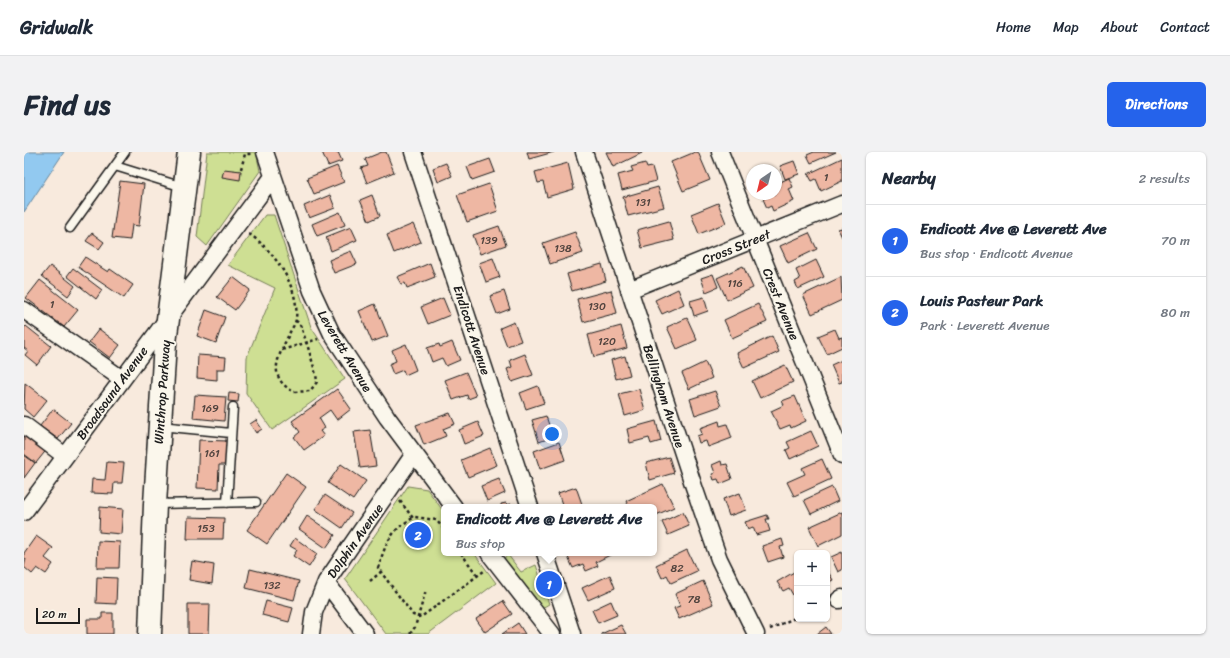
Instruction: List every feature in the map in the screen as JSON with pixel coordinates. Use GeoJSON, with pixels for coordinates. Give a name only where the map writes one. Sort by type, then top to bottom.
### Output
{"type":"FeatureCollection","features":[{"type":"Feature","properties":{"kind":"main road","name":"Winthrop Parkway"},"geometry":{"type":"LineString","coordinates":[[150,634],[159,426],[167,318],[189,152]]}},
{"type":"Feature","properties":{"kind":"street","name":"Endicott Avenue"},"geometry":{"type":"LineString","coordinates":[[413,152],[529,504]]}},
{"type":"Feature","properties":{"kind":"street","name":"Bellingham Avenue"},"geometry":{"type":"LineString","coordinates":[[584,152],[719,559],[762,632]]}},
{"type":"Feature","properties":{"kind":"street","name":"Crest Avenue"},"geometry":{"type":"LineString","coordinates":[[720,152],[842,455]]}},
{"type":"Feature","properties":{"kind":"street","name":"Leverett Avenue"},"geometry":{"type":"LineString","coordinates":[[261,153],[272,178],[312,292],[332,334],[387,417],[452,504]]}},
{"type":"Feature","properties":{"kind":"street","name":"Broadsound Avenue"},"geometry":{"type":"LineString","coordinates":[[24,512],[272,178]]}},
{"type":"Feature","properties":{"kind":"street","name":"Cross Street"},"geometry":{"type":"LineString","coordinates":[[629,290],[842,204]]}},
{"type":"Feature","properties":{"kind":"street"},"geometry":{"type":"LineString","coordinates":[[24,310],[122,379]]}},
{"type":"Feature","properties":{"kind":"street"},"geometry":{"type":"LineString","coordinates":[[24,425],[66,456]]}},
{"type":"Feature","properties":{"kind":"street","name":"Dolphin Avenue"},"geometry":{"type":"LineString","coordinates":[[311,634],[314,612],[326,582],[414,454]]}},
{"type":"Feature","properties":{"kind":"street"},"geometry":{"type":"LineString","coordinates":[[491,556],[552,634]]}},
{"type":"Feature","properties":{"kind":"street"},"geometry":{"type":"LineString","coordinates":[[546,556],[572,634]]}},
{"type":"Feature","properties":{"kind":"street"},"geometry":{"type":"LineString","coordinates":[[326,582],[365,634]]}},
{"type":"Feature","properties":{"kind":"lane"},"geometry":{"type":"LineString","coordinates":[[70,228],[125,152]]}},
{"type":"Feature","properties":{"kind":"lane"},"geometry":{"type":"LineString","coordinates":[[115,166],[184,188]]}},
{"type":"Feature","properties":{"kind":"lane"},"geometry":{"type":"LineString","coordinates":[[227,503],[233,407]]}},
{"type":"Feature","properties":{"kind":"lane"},"geometry":{"type":"LineString","coordinates":[[159,426],[231,433]]}},
{"type":"Feature","properties":{"kind":"lane"},"geometry":{"type":"LineString","coordinates":[[155,504],[256,502]]}},
{"type":"Feature","properties":{"kind":"path"},"geometry":{"type":"LineString","coordinates":[[241,169],[246,154],[261,153]]}},
{"type":"Feature","properties":{"kind":"path"},"geometry":{"type":"LineString","coordinates":[[247,233],[266,247],[279,263],[287,277],[295,305],[296,321],[282,350],[275,370],[281,382],[294,392],[310,391],[317,382],[318,375],[305,344],[301,327],[296,321]]}},
{"type":"Feature","properties":{"kind":"path"},"geometry":{"type":"LineString","coordinates":[[282,350],[305,344],[332,334]]}},
{"type":"Feature","properties":{"kind":"path"},"geometry":{"type":"LineString","coordinates":[[390,489],[413,518]]}},
{"type":"Feature","properties":{"kind":"path"},"geometry":{"type":"LineString","coordinates":[[441,526],[436,520],[418,516],[413,518],[392,534],[387,541],[378,568],[413,615],[421,617],[478,575],[463,556]]}},
{"type":"Feature","properties":{"kind":"path"},"geometry":{"type":"LineString","coordinates":[[370,581],[381,572]]}},
{"type":"Feature","properties":{"kind":"path"},"geometry":{"type":"LineString","coordinates":[[410,634],[414,630],[426,590]]}},
{"type":"Feature","properties":{"kind":"path"},"geometry":{"type":"LineString","coordinates":[[762,632],[794,619]]}},
{"type":"Feature","properties":{"kind":"green space"},"geometry":{"type":"Polygon","coordinates":[[[207,152],[256,152],[260,171],[207,246],[197,237],[207,152]]]}},
{"type":"Feature","properties":{"kind":"green space"},"geometry":{"type":"Polygon","coordinates":[[[265,215],[274,215],[311,327],[345,379],[272,430],[246,393],[247,357],[275,288],[228,265],[265,215]]]}},
{"type":"Feature","properties":{"kind":"green space"},"geometry":{"type":"Polygon","coordinates":[[[408,486],[427,489],[441,508],[441,556],[476,556],[496,583],[428,634],[386,634],[345,579],[408,486]]]}},
{"type":"Feature","properties":{"kind":"green space"},"geometry":{"type":"Polygon","coordinates":[[[509,556],[521,572],[536,565],[549,604],[542,608],[503,559],[509,556]]]}},
{"type":"Feature","properties":{"kind":"water"},"geometry":{"type":"Polygon","coordinates":[[[24,152],[64,152],[24,212],[24,152]]]}},
{"type":"Feature","properties":{"kind":"building"},"geometry":{"type":"Polygon","coordinates":[[[322,152],[338,152],[342,161],[328,166],[322,152]]]}},
{"type":"Feature","properties":{"kind":"building"},"geometry":{"type":"Polygon","coordinates":[[[382,152],[386,152],[394,172],[367,183],[361,168],[368,166],[365,159],[382,152]]]}},
{"type":"Feature","properties":{"kind":"building"},"geometry":{"type":"Polygon","coordinates":[[[527,152],[554,152],[529,159],[527,152]]]}},
{"type":"Feature","properties":{"kind":"building"},"geometry":{"type":"Polygon","coordinates":[[[606,152],[642,152],[642,153],[613,167],[606,152]]]}},
{"type":"Feature","properties":{"kind":"building"},"geometry":{"type":"Polygon","coordinates":[[[698,152],[710,180],[683,191],[671,162],[698,152]]]}},
{"type":"Feature","properties":{"kind":"building"},"geometry":{"type":"Polygon","coordinates":[[[814,152],[836,152],[811,163],[807,155],[814,152]]]}},
{"type":"Feature","properties":{"kind":"building"},"geometry":{"type":"Polygon","coordinates":[[[842,158],[842,181],[821,191],[816,179],[812,181],[808,174],[842,158]]]}},
{"type":"Feature","properties":{"kind":"building"},"geometry":{"type":"Polygon","coordinates":[[[490,159],[495,172],[472,180],[467,167],[490,159]]]}},
{"type":"Feature","properties":{"kind":"building"},"geometry":{"type":"Polygon","coordinates":[[[794,161],[799,174],[785,179],[782,171],[782,165],[794,161]]]}},
{"type":"Feature","properties":{"kind":"building"},"geometry":{"type":"Polygon","coordinates":[[[446,163],[452,176],[438,182],[433,168],[446,163]]]}},
{"type":"Feature","properties":{"kind":"building"},"geometry":{"type":"Polygon","coordinates":[[[568,163],[574,189],[547,197],[543,182],[538,183],[535,172],[568,163]]]}},
{"type":"Feature","properties":{"kind":"building"},"geometry":{"type":"Polygon","coordinates":[[[645,163],[647,168],[652,167],[656,181],[622,190],[618,175],[633,171],[631,167],[645,163]]]}},
{"type":"Feature","properties":{"kind":"building"},"geometry":{"type":"Polygon","coordinates":[[[337,166],[344,182],[314,194],[307,178],[337,166]]]}},
{"type":"Feature","properties":{"kind":"building"},"geometry":{"type":"Polygon","coordinates":[[[224,169],[241,171],[240,180],[222,177],[224,169]]]}},
{"type":"Feature","properties":{"kind":"building"},"geometry":{"type":"Polygon","coordinates":[[[789,178],[793,187],[789,189],[794,201],[773,211],[771,206],[767,208],[763,200],[782,200],[782,181],[789,178]]]}},
{"type":"Feature","properties":{"kind":"building"},"geometry":{"type":"Polygon","coordinates":[[[120,181],[144,184],[139,226],[132,225],[130,240],[112,238],[120,181]]]}},
{"type":"Feature","properties":{"kind":"building"},"geometry":{"type":"Polygon","coordinates":[[[489,184],[498,211],[467,222],[457,195],[489,184]]]}},
{"type":"Feature","properties":{"kind":"building"},"geometry":{"type":"Polygon","coordinates":[[[658,187],[664,207],[628,216],[623,197],[658,187]]]}},
{"type":"Feature","properties":{"kind":"building"},"geometry":{"type":"Polygon","coordinates":[[[330,195],[335,208],[309,218],[304,206],[330,195]]]}},
{"type":"Feature","properties":{"kind":"building"},"geometry":{"type":"Polygon","coordinates":[[[372,195],[380,216],[369,221],[360,200],[372,195]]]}},
{"type":"Feature","properties":{"kind":"building"},"geometry":{"type":"Polygon","coordinates":[[[718,203],[726,223],[699,234],[691,214],[718,203]]]}},
{"type":"Feature","properties":{"kind":"building"},"geometry":{"type":"Polygon","coordinates":[[[340,212],[345,225],[317,236],[312,224],[340,212]]]}},
{"type":"Feature","properties":{"kind":"building"},"geometry":{"type":"Polygon","coordinates":[[[669,221],[674,240],[642,248],[637,230],[669,221]]]}},
{"type":"Feature","properties":{"kind":"building"},"geometry":{"type":"Polygon","coordinates":[[[413,224],[421,242],[394,253],[387,235],[413,224]]]}},
{"type":"Feature","properties":{"kind":"building"},"geometry":{"type":"Polygon","coordinates":[[[499,226],[506,245],[480,254],[473,235],[499,226]]]}},
{"type":"Feature","properties":{"kind":"building"},"geometry":{"type":"Polygon","coordinates":[[[351,227],[357,240],[331,251],[326,237],[351,227]]]}},
{"type":"Feature","properties":{"kind":"building"},"geometry":{"type":"Polygon","coordinates":[[[842,228],[842,237],[838,229],[842,228]]]}},
{"type":"Feature","properties":{"kind":"building"},"geometry":{"type":"Polygon","coordinates":[[[575,232],[583,253],[550,264],[543,243],[575,232]]]}},
{"type":"Feature","properties":{"kind":"building"},"geometry":{"type":"Polygon","coordinates":[[[92,233],[104,242],[99,249],[86,241],[92,233]]]}},
{"type":"Feature","properties":{"kind":"building"},"geometry":{"type":"Polygon","coordinates":[[[809,233],[817,249],[788,263],[780,246],[809,233]]]}},
{"type":"Feature","properties":{"kind":"building"},"geometry":{"type":"Polygon","coordinates":[[[351,251],[357,264],[334,273],[329,260],[351,251]]]}},
{"type":"Feature","properties":{"kind":"building"},"geometry":{"type":"Polygon","coordinates":[[[85,257],[108,272],[110,269],[133,285],[124,298],[78,267],[85,257]]]}},
{"type":"Feature","properties":{"kind":"building"},"geometry":{"type":"Polygon","coordinates":[[[493,258],[500,277],[486,282],[479,263],[493,258]]]}},
{"type":"Feature","properties":{"kind":"building"},"geometry":{"type":"Polygon","coordinates":[[[816,260],[824,277],[798,289],[795,282],[800,279],[796,270],[816,260]]]}},
{"type":"Feature","properties":{"kind":"building"},"geometry":{"type":"Polygon","coordinates":[[[430,263],[435,277],[407,288],[405,283],[401,284],[397,277],[430,263]]]}},
{"type":"Feature","properties":{"kind":"building"},"geometry":{"type":"Polygon","coordinates":[[[602,264],[606,281],[572,291],[567,274],[602,264]]]}},
{"type":"Feature","properties":{"kind":"building"},"geometry":{"type":"Polygon","coordinates":[[[50,266],[75,286],[68,296],[42,276],[50,266]]]}},
{"type":"Feature","properties":{"kind":"building"},"geometry":{"type":"Polygon","coordinates":[[[743,266],[753,288],[727,300],[717,278],[743,266]]]}},
{"type":"Feature","properties":{"kind":"building"},"geometry":{"type":"Polygon","coordinates":[[[73,268],[102,290],[96,299],[67,276],[73,268]]]}},
{"type":"Feature","properties":{"kind":"building"},"geometry":{"type":"Polygon","coordinates":[[[713,274],[718,287],[706,292],[701,278],[713,274]]]}},
{"type":"Feature","properties":{"kind":"building"},"geometry":{"type":"Polygon","coordinates":[[[233,277],[250,290],[235,310],[217,297],[233,277]]]}},
{"type":"Feature","properties":{"kind":"building"},"geometry":{"type":"Polygon","coordinates":[[[841,277],[842,300],[812,314],[803,295],[841,277]]]}},
{"type":"Feature","properties":{"kind":"building"},"geometry":{"type":"Polygon","coordinates":[[[40,280],[78,310],[64,327],[26,298],[40,280]]]}},
{"type":"Feature","properties":{"kind":"building"},"geometry":{"type":"Polygon","coordinates":[[[678,289],[684,304],[662,314],[655,300],[678,289]]]}},
{"type":"Feature","properties":{"kind":"building"},"geometry":{"type":"Polygon","coordinates":[[[611,290],[617,313],[583,322],[577,299],[611,290]]]}},
{"type":"Feature","properties":{"kind":"building"},"geometry":{"type":"Polygon","coordinates":[[[504,291],[510,309],[497,314],[490,296],[504,291]]]}},
{"type":"Feature","properties":{"kind":"building"},"geometry":{"type":"Polygon","coordinates":[[[704,297],[708,311],[694,316],[690,301],[704,297]]]}},
{"type":"Feature","properties":{"kind":"building"},"geometry":{"type":"Polygon","coordinates":[[[443,298],[450,315],[428,324],[421,307],[443,298]]]}},
{"type":"Feature","properties":{"kind":"building"},"geometry":{"type":"Polygon","coordinates":[[[375,304],[388,336],[372,342],[359,311],[375,304]]]}},
{"type":"Feature","properties":{"kind":"building"},"geometry":{"type":"Polygon","coordinates":[[[758,304],[767,322],[732,338],[724,320],[758,304]]]}},
{"type":"Feature","properties":{"kind":"building"},"geometry":{"type":"Polygon","coordinates":[[[206,310],[225,317],[216,343],[197,336],[206,310]]]}},
{"type":"Feature","properties":{"kind":"building"},"geometry":{"type":"Polygon","coordinates":[[[687,318],[697,340],[677,349],[667,327],[687,318]]]}},
{"type":"Feature","properties":{"kind":"building"},"geometry":{"type":"Polygon","coordinates":[[[514,322],[521,341],[507,346],[500,328],[514,322]]]}},
{"type":"Feature","properties":{"kind":"building"},"geometry":{"type":"Polygon","coordinates":[[[26,326],[51,346],[37,365],[25,355],[28,351],[24,348],[24,328],[26,326]]]}},
{"type":"Feature","properties":{"kind":"building"},"geometry":{"type":"Polygon","coordinates":[[[621,326],[627,348],[594,357],[588,335],[621,326]]]}},
{"type":"Feature","properties":{"kind":"building"},"geometry":{"type":"Polygon","coordinates":[[[99,329],[120,345],[110,358],[89,342],[99,329]]]}},
{"type":"Feature","properties":{"kind":"building"},"geometry":{"type":"Polygon","coordinates":[[[835,329],[839,338],[842,337],[842,347],[827,354],[818,336],[835,329]]]}},
{"type":"Feature","properties":{"kind":"building"},"geometry":{"type":"Polygon","coordinates":[[[772,336],[779,352],[744,368],[737,353],[772,336]]]}},
{"type":"Feature","properties":{"kind":"building"},"geometry":{"type":"Polygon","coordinates":[[[452,342],[460,360],[446,366],[442,358],[432,362],[427,348],[439,344],[440,347],[452,342]]]}},
{"type":"Feature","properties":{"kind":"building"},"geometry":{"type":"Polygon","coordinates":[[[406,344],[416,370],[405,375],[403,370],[393,374],[389,364],[396,361],[392,350],[406,344]]]}},
{"type":"Feature","properties":{"kind":"building"},"geometry":{"type":"Polygon","coordinates":[[[525,354],[533,375],[512,382],[507,369],[512,367],[510,360],[525,354]]]}},
{"type":"Feature","properties":{"kind":"building"},"geometry":{"type":"Polygon","coordinates":[[[198,355],[226,357],[225,369],[217,369],[217,380],[197,378],[198,355]]]}},
{"type":"Feature","properties":{"kind":"building"},"geometry":{"type":"Polygon","coordinates":[[[625,356],[630,375],[616,379],[611,360],[625,356]]]}},
{"type":"Feature","properties":{"kind":"building"},"geometry":{"type":"Polygon","coordinates":[[[842,360],[842,382],[839,383],[831,365],[842,360]]]}},
{"type":"Feature","properties":{"kind":"building"},"geometry":{"type":"Polygon","coordinates":[[[705,362],[712,378],[689,389],[682,373],[705,362]]]}},
{"type":"Feature","properties":{"kind":"building"},"geometry":{"type":"Polygon","coordinates":[[[785,365],[793,382],[760,398],[752,381],[785,365]]]}},
{"type":"Feature","properties":{"kind":"building"},"geometry":{"type":"Polygon","coordinates":[[[466,372],[476,396],[468,399],[467,395],[453,400],[445,380],[466,372]]]}},
{"type":"Feature","properties":{"kind":"building"},"geometry":{"type":"Polygon","coordinates":[[[25,383],[47,400],[33,417],[24,409],[25,383]]]}},
{"type":"Feature","properties":{"kind":"building"},"geometry":{"type":"Polygon","coordinates":[[[538,386],[544,403],[526,409],[520,393],[538,386]]]}},
{"type":"Feature","properties":{"kind":"building"},"geometry":{"type":"Polygon","coordinates":[[[337,389],[351,409],[337,420],[330,410],[319,418],[325,428],[320,431],[324,436],[304,450],[294,437],[300,432],[292,421],[337,389]]]}},
{"type":"Feature","properties":{"kind":"building"},"geometry":{"type":"Polygon","coordinates":[[[639,389],[645,410],[625,416],[619,394],[639,389]]]}},
{"type":"Feature","properties":{"kind":"building"},"geometry":{"type":"Polygon","coordinates":[[[715,391],[721,406],[695,415],[690,399],[715,391]]]}},
{"type":"Feature","properties":{"kind":"building"},"geometry":{"type":"Polygon","coordinates":[[[229,393],[239,394],[238,402],[228,401],[229,393]]]}},
{"type":"Feature","properties":{"kind":"building"},"geometry":{"type":"Polygon","coordinates":[[[195,395],[226,397],[224,421],[193,418],[195,395]]]}},
{"type":"Feature","properties":{"kind":"building"},"geometry":{"type":"Polygon","coordinates":[[[795,396],[806,421],[791,428],[790,425],[780,429],[771,411],[784,405],[782,401],[795,396]]]}},
{"type":"Feature","properties":{"kind":"building"},"geometry":{"type":"Polygon","coordinates":[[[53,409],[71,423],[58,439],[40,426],[53,409]]]}},
{"type":"Feature","properties":{"kind":"building"},"geometry":{"type":"Polygon","coordinates":[[[450,413],[455,424],[443,429],[446,436],[424,445],[416,425],[450,413]]]}},
{"type":"Feature","properties":{"kind":"building"},"geometry":{"type":"Polygon","coordinates":[[[546,416],[553,437],[539,442],[532,420],[546,416]]]}},
{"type":"Feature","properties":{"kind":"building"},"geometry":{"type":"Polygon","coordinates":[[[256,420],[262,429],[256,433],[250,424],[256,420]]]}},
{"type":"Feature","properties":{"kind":"building"},"geometry":{"type":"Polygon","coordinates":[[[656,421],[661,441],[651,444],[649,438],[630,443],[627,429],[656,421]]]}},
{"type":"Feature","properties":{"kind":"building"},"geometry":{"type":"Polygon","coordinates":[[[719,421],[720,426],[727,424],[732,438],[708,447],[706,441],[699,443],[697,436],[702,434],[700,428],[719,421]]]}},
{"type":"Feature","properties":{"kind":"building"},"geometry":{"type":"Polygon","coordinates":[[[478,422],[484,436],[464,444],[459,430],[478,422]]]}},
{"type":"Feature","properties":{"kind":"building"},"geometry":{"type":"Polygon","coordinates":[[[24,430],[48,448],[36,463],[24,454],[24,430]]]}},
{"type":"Feature","properties":{"kind":"building"},"geometry":{"type":"Polygon","coordinates":[[[370,430],[376,466],[360,468],[354,432],[370,430]]]}},
{"type":"Feature","properties":{"kind":"building"},"geometry":{"type":"Polygon","coordinates":[[[811,431],[818,446],[790,459],[786,450],[790,448],[787,442],[811,431]]]}},
{"type":"Feature","properties":{"kind":"building"},"geometry":{"type":"Polygon","coordinates":[[[199,440],[227,441],[226,465],[219,465],[218,489],[197,488],[199,440]]]}},
{"type":"Feature","properties":{"kind":"building"},"geometry":{"type":"Polygon","coordinates":[[[559,442],[565,460],[540,469],[534,451],[559,442]]]}},
{"type":"Feature","properties":{"kind":"building"},"geometry":{"type":"Polygon","coordinates":[[[490,448],[497,465],[468,477],[461,460],[490,448]]]}},
{"type":"Feature","properties":{"kind":"building"},"geometry":{"type":"Polygon","coordinates":[[[24,455],[35,463],[24,478],[24,455]]]}},
{"type":"Feature","properties":{"kind":"building"},"geometry":{"type":"Polygon","coordinates":[[[669,457],[674,473],[650,480],[646,463],[669,457]]]}},
{"type":"Feature","properties":{"kind":"building"},"geometry":{"type":"Polygon","coordinates":[[[822,459],[831,479],[794,496],[787,482],[805,474],[802,468],[822,459]]]}},
{"type":"Feature","properties":{"kind":"building"},"geometry":{"type":"Polygon","coordinates":[[[721,461],[722,465],[727,464],[732,479],[720,484],[718,479],[714,480],[712,474],[715,473],[712,465],[721,461]]]}},
{"type":"Feature","properties":{"kind":"building"},"geometry":{"type":"Polygon","coordinates":[[[107,462],[124,463],[122,483],[114,483],[113,494],[91,493],[92,479],[105,480],[107,462]]]}},
{"type":"Feature","properties":{"kind":"building"},"geometry":{"type":"Polygon","coordinates":[[[341,464],[366,481],[353,500],[328,483],[341,464]]]}},
{"type":"Feature","properties":{"kind":"building"},"geometry":{"type":"Polygon","coordinates":[[[286,473],[306,487],[267,544],[247,530],[286,473]]]}},
{"type":"Feature","properties":{"kind":"building"},"geometry":{"type":"Polygon","coordinates":[[[499,479],[505,493],[487,501],[481,486],[499,479]]]}},
{"type":"Feature","properties":{"kind":"building"},"geometry":{"type":"Polygon","coordinates":[[[663,484],[674,507],[657,515],[657,504],[628,504],[626,501],[663,484]]]}},
{"type":"Feature","properties":{"kind":"building"},"geometry":{"type":"Polygon","coordinates":[[[576,487],[582,504],[562,504],[558,493],[576,487]]]}},
{"type":"Feature","properties":{"kind":"building"},"geometry":{"type":"Polygon","coordinates":[[[832,487],[838,501],[811,514],[804,500],[832,487]]]}},
{"type":"Feature","properties":{"kind":"building"},"geometry":{"type":"Polygon","coordinates":[[[740,493],[746,510],[729,516],[723,499],[740,493]]]}},
{"type":"Feature","properties":{"kind":"building"},"geometry":{"type":"Polygon","coordinates":[[[325,495],[352,513],[342,528],[315,509],[325,495]]]}},
{"type":"Feature","properties":{"kind":"building"},"geometry":{"type":"Polygon","coordinates":[[[100,507],[123,509],[121,534],[99,532],[100,507]]]}},
{"type":"Feature","properties":{"kind":"building"},"geometry":{"type":"Polygon","coordinates":[[[683,512],[689,526],[668,535],[662,522],[683,512]]]}},
{"type":"Feature","properties":{"kind":"building"},"geometry":{"type":"Polygon","coordinates":[[[842,512],[842,534],[818,546],[809,527],[842,512]]]}},
{"type":"Feature","properties":{"kind":"building"},"geometry":{"type":"Polygon","coordinates":[[[767,515],[769,519],[766,519],[770,531],[756,535],[753,527],[748,529],[745,522],[767,515]]]}},
{"type":"Feature","properties":{"kind":"building"},"geometry":{"type":"Polygon","coordinates":[[[307,516],[335,535],[326,548],[299,529],[307,516]]]}},
{"type":"Feature","properties":{"kind":"building"},"geometry":{"type":"Polygon","coordinates":[[[188,517],[224,518],[223,539],[187,539],[188,517]]]}},
{"type":"Feature","properties":{"kind":"building"},"geometry":{"type":"Polygon","coordinates":[[[36,536],[53,548],[45,558],[53,564],[46,574],[37,568],[32,574],[24,567],[26,559],[24,558],[24,553],[36,536]]]}},
{"type":"Feature","properties":{"kind":"building"},"geometry":{"type":"Polygon","coordinates":[[[295,538],[317,554],[309,567],[293,556],[297,550],[290,546],[295,538]]]}},
{"type":"Feature","properties":{"kind":"building"},"geometry":{"type":"Polygon","coordinates":[[[782,539],[784,546],[780,547],[783,557],[768,562],[762,546],[782,539]]]}},
{"type":"Feature","properties":{"kind":"building"},"geometry":{"type":"Polygon","coordinates":[[[98,541],[120,542],[119,568],[97,568],[98,541]]]}},
{"type":"Feature","properties":{"kind":"building"},"geometry":{"type":"Polygon","coordinates":[[[687,550],[697,571],[671,583],[667,575],[662,578],[656,565],[687,550]]]}},
{"type":"Feature","properties":{"kind":"building"},"geometry":{"type":"Polygon","coordinates":[[[842,552],[842,570],[838,572],[831,557],[842,552]]]}},
{"type":"Feature","properties":{"kind":"building"},"geometry":{"type":"Polygon","coordinates":[[[567,556],[608,556],[596,562],[598,566],[586,571],[583,564],[573,568],[567,556]]]}},
{"type":"Feature","properties":{"kind":"building"},"geometry":{"type":"Polygon","coordinates":[[[192,561],[214,565],[212,584],[189,580],[192,561]]]}},
{"type":"Feature","properties":{"kind":"building"},"geometry":{"type":"Polygon","coordinates":[[[250,569],[299,581],[294,600],[246,588],[250,569]]]}},
{"type":"Feature","properties":{"kind":"building"},"geometry":{"type":"Polygon","coordinates":[[[794,572],[794,594],[793,595],[789,588],[783,591],[777,582],[794,572]]]}},
{"type":"Feature","properties":{"kind":"building"},"geometry":{"type":"Polygon","coordinates":[[[610,575],[615,588],[588,600],[582,588],[610,575]]]}},
{"type":"Feature","properties":{"kind":"building"},"geometry":{"type":"Polygon","coordinates":[[[97,577],[117,578],[116,604],[96,603],[97,577]]]}},
{"type":"Feature","properties":{"kind":"building"},"geometry":{"type":"Polygon","coordinates":[[[703,581],[713,604],[679,619],[674,608],[680,606],[675,594],[703,581]]]}},
{"type":"Feature","properties":{"kind":"building"},"geometry":{"type":"Polygon","coordinates":[[[266,601],[293,608],[289,622],[262,615],[266,601]]]}},
{"type":"Feature","properties":{"kind":"building"},"geometry":{"type":"Polygon","coordinates":[[[503,601],[512,614],[485,632],[476,619],[503,601]]]}},
{"type":"Feature","properties":{"kind":"building"},"geometry":{"type":"Polygon","coordinates":[[[611,601],[617,615],[598,623],[592,610],[611,601]]]}},
{"type":"Feature","properties":{"kind":"building"},"geometry":{"type":"Polygon","coordinates":[[[188,604],[210,604],[209,634],[188,634],[188,604]]]}},
{"type":"Feature","properties":{"kind":"building"},"geometry":{"type":"Polygon","coordinates":[[[102,613],[113,613],[113,634],[87,634],[87,619],[102,619],[102,613]]]}},
{"type":"Feature","properties":{"kind":"building"},"geometry":{"type":"Polygon","coordinates":[[[518,623],[525,634],[502,634],[518,623]]]}},
{"type":"Feature","properties":{"kind":"building"},"geometry":{"type":"Polygon","coordinates":[[[621,625],[626,634],[601,634],[621,625]]]}},
{"type":"Feature","properties":{"kind":"building"},"geometry":{"type":"Polygon","coordinates":[[[826,627],[831,634],[817,634],[826,627]]]}},
{"type":"Feature","properties":{"kind":"place","name":"Louis Pasteur Park"},"geometry":{"type":"Point","coordinates":[418,535]}},
{"type":"Feature","properties":{"kind":"place","name":"Endicott Ave @ Leverett Ave"},"geometry":{"type":"Point","coordinates":[549,584]}}]}
